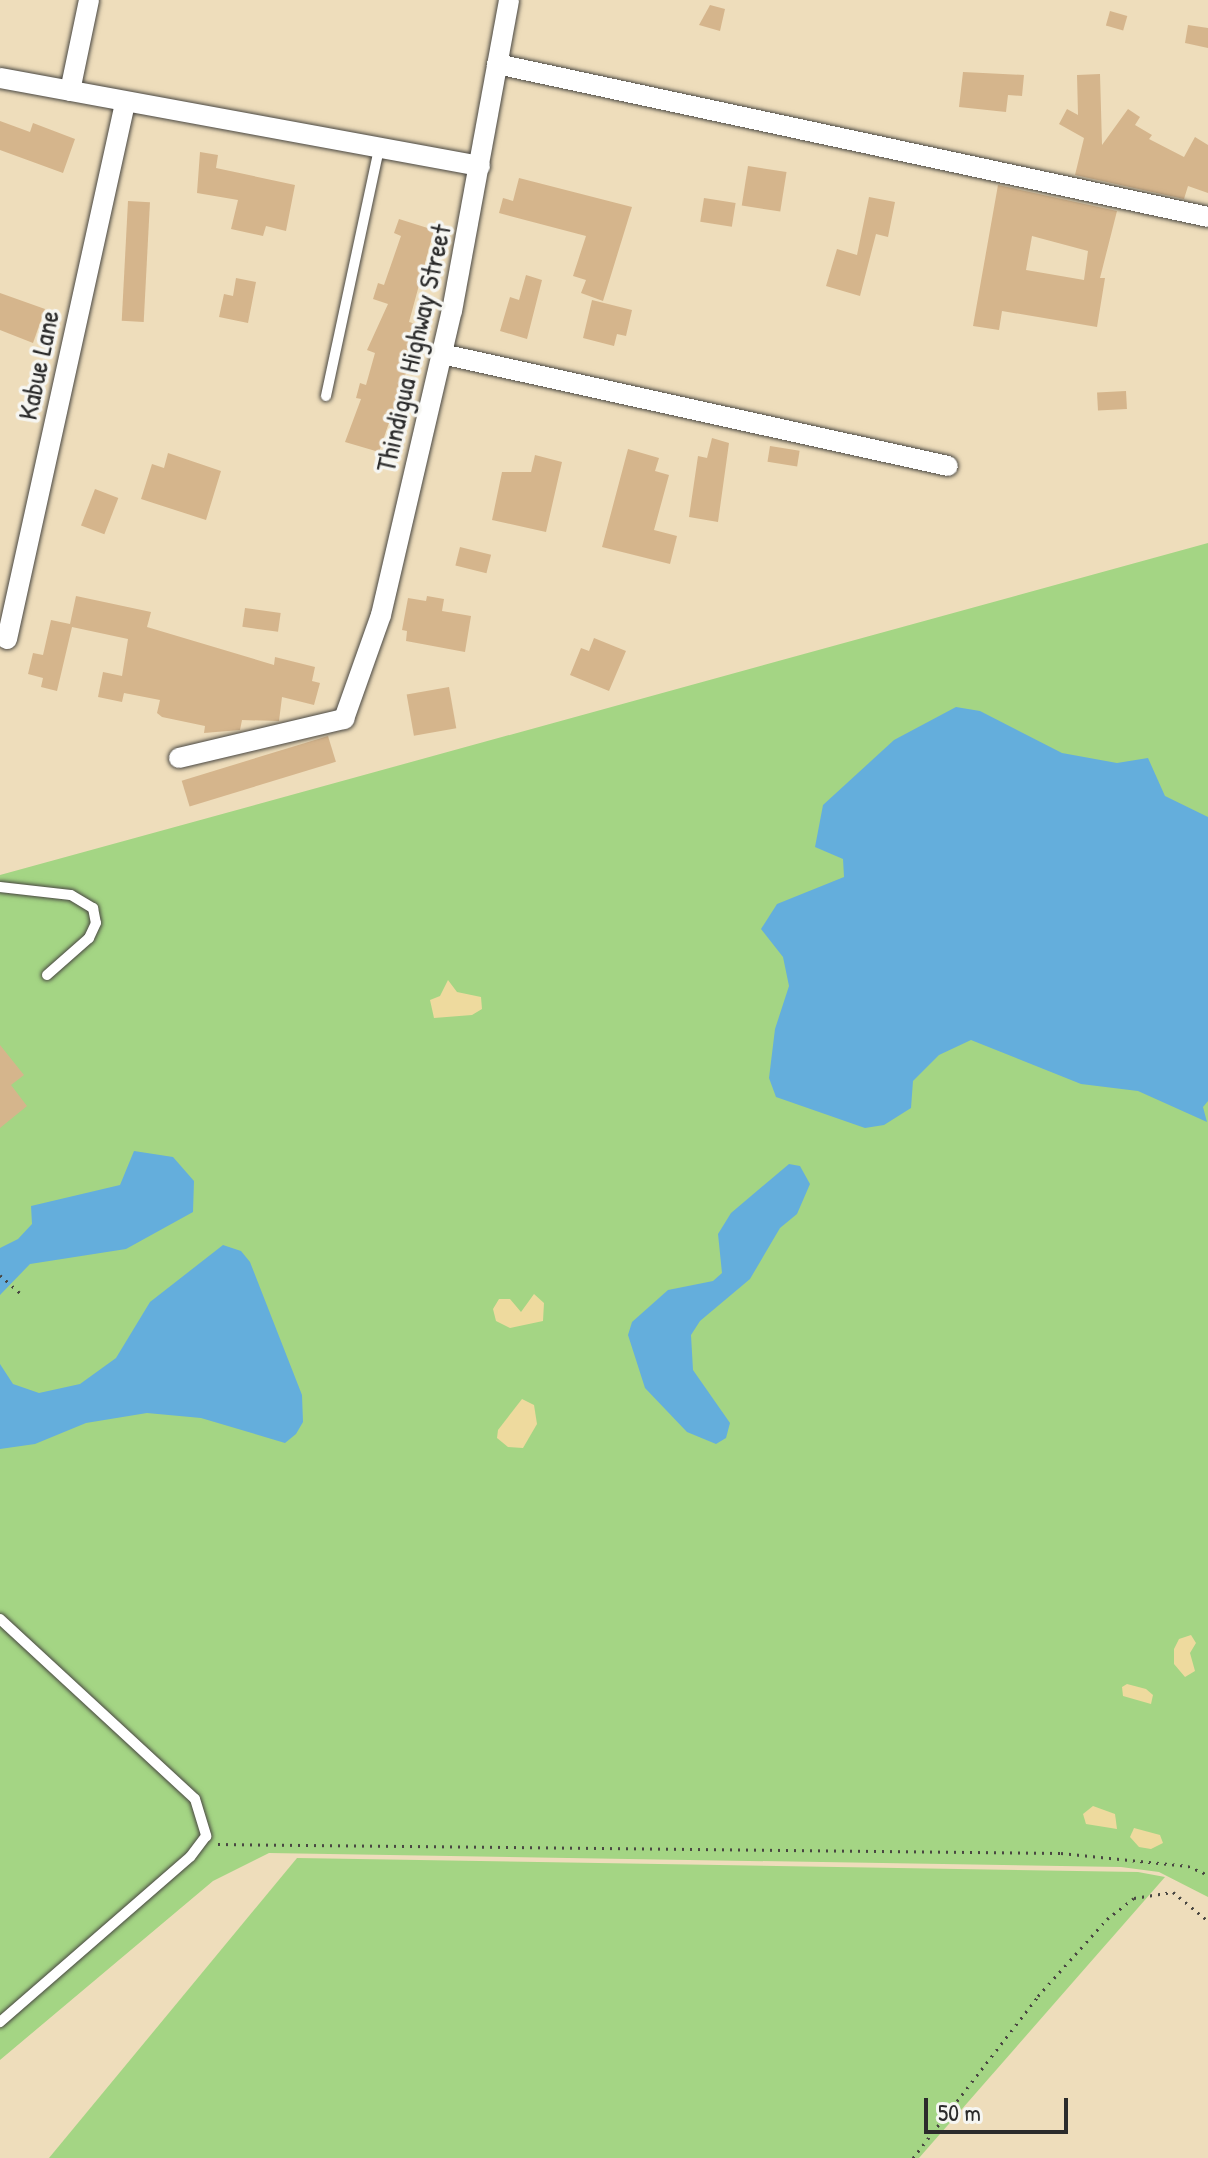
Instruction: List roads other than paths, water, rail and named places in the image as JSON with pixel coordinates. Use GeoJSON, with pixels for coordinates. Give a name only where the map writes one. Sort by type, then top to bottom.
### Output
{"type":"FeatureCollection","features":[{"type":"Feature","properties":{"kind":"street"},"geometry":{"type":"LineString","coordinates":[[70,91],[89,0]]}},
{"type":"Feature","properties":{"kind":"street","name":"Thindigua Highway Street"},"geometry":{"type":"LineString","coordinates":[[179,758],[304,725],[338,724],[349,703],[381,615],[442,354],[509,0]]}},
{"type":"Feature","properties":{"kind":"street"},"geometry":{"type":"LineString","coordinates":[[497,64],[1208,217]]}},
{"type":"Feature","properties":{"kind":"street"},"geometry":{"type":"LineString","coordinates":[[0,78],[480,166]]}},
{"type":"Feature","properties":{"kind":"street","name":"Kabue Lane"},"geometry":{"type":"LineString","coordinates":[[7,639],[125,103]]}},
{"type":"Feature","properties":{"kind":"street"},"geometry":{"type":"LineString","coordinates":[[442,354],[948,466]]}},
{"type":"Feature","properties":{"kind":"lane"},"geometry":{"type":"LineString","coordinates":[[326,396],[379,148]]}},
{"type":"Feature","properties":{"kind":"lane"},"geometry":{"type":"LineString","coordinates":[[0,887],[71,895],[93,908],[96,923],[89,938],[47,975]]}},
{"type":"Feature","properties":{"kind":"lane"},"geometry":{"type":"LineString","coordinates":[[0,1619],[195,1799],[204,1816],[206,1836],[0,2022]]}},
{"type":"Feature","properties":{"kind":"water"},"geometry":{"type":"Polygon","coordinates":[[[956,707],[980,711],[1062,753],[1117,763],[1148,758],[1165,796],[1208,817],[1208,1101],[1203,1107],[1207,1122],[1138,1091],[1081,1084],[971,1040],[939,1055],[913,1081],[911,1108],[884,1125],[865,1128],[776,1097],[769,1078],[775,1029],[789,986],[783,957],[761,929],[777,904],[844,877],[843,859],[815,847],[823,805],[894,740],[956,707]]]}},
{"type":"Feature","properties":{"kind":"water"},"geometry":{"type":"Polygon","coordinates":[[[134,1151],[173,1157],[194,1181],[193,1212],[126,1249],[30,1264],[0,1295],[0,1248],[18,1239],[32,1224],[31,1206],[120,1185],[134,1151]]]}},
{"type":"Feature","properties":{"kind":"water"},"geometry":{"type":"Polygon","coordinates":[[[789,1164],[800,1166],[810,1184],[797,1214],[780,1228],[750,1279],[700,1321],[691,1335],[693,1370],[730,1423],[726,1438],[716,1444],[687,1432],[645,1388],[628,1335],[632,1322],[668,1290],[713,1281],[722,1273],[718,1234],[731,1213],[789,1164]]]}},
{"type":"Feature","properties":{"kind":"water"},"geometry":{"type":"Polygon","coordinates":[[[223,1245],[241,1251],[250,1262],[302,1395],[303,1422],[296,1434],[285,1443],[201,1418],[147,1413],[86,1423],[35,1444],[0,1449],[0,1364],[13,1384],[39,1393],[80,1384],[116,1358],[150,1302],[223,1245]]]}}]}
